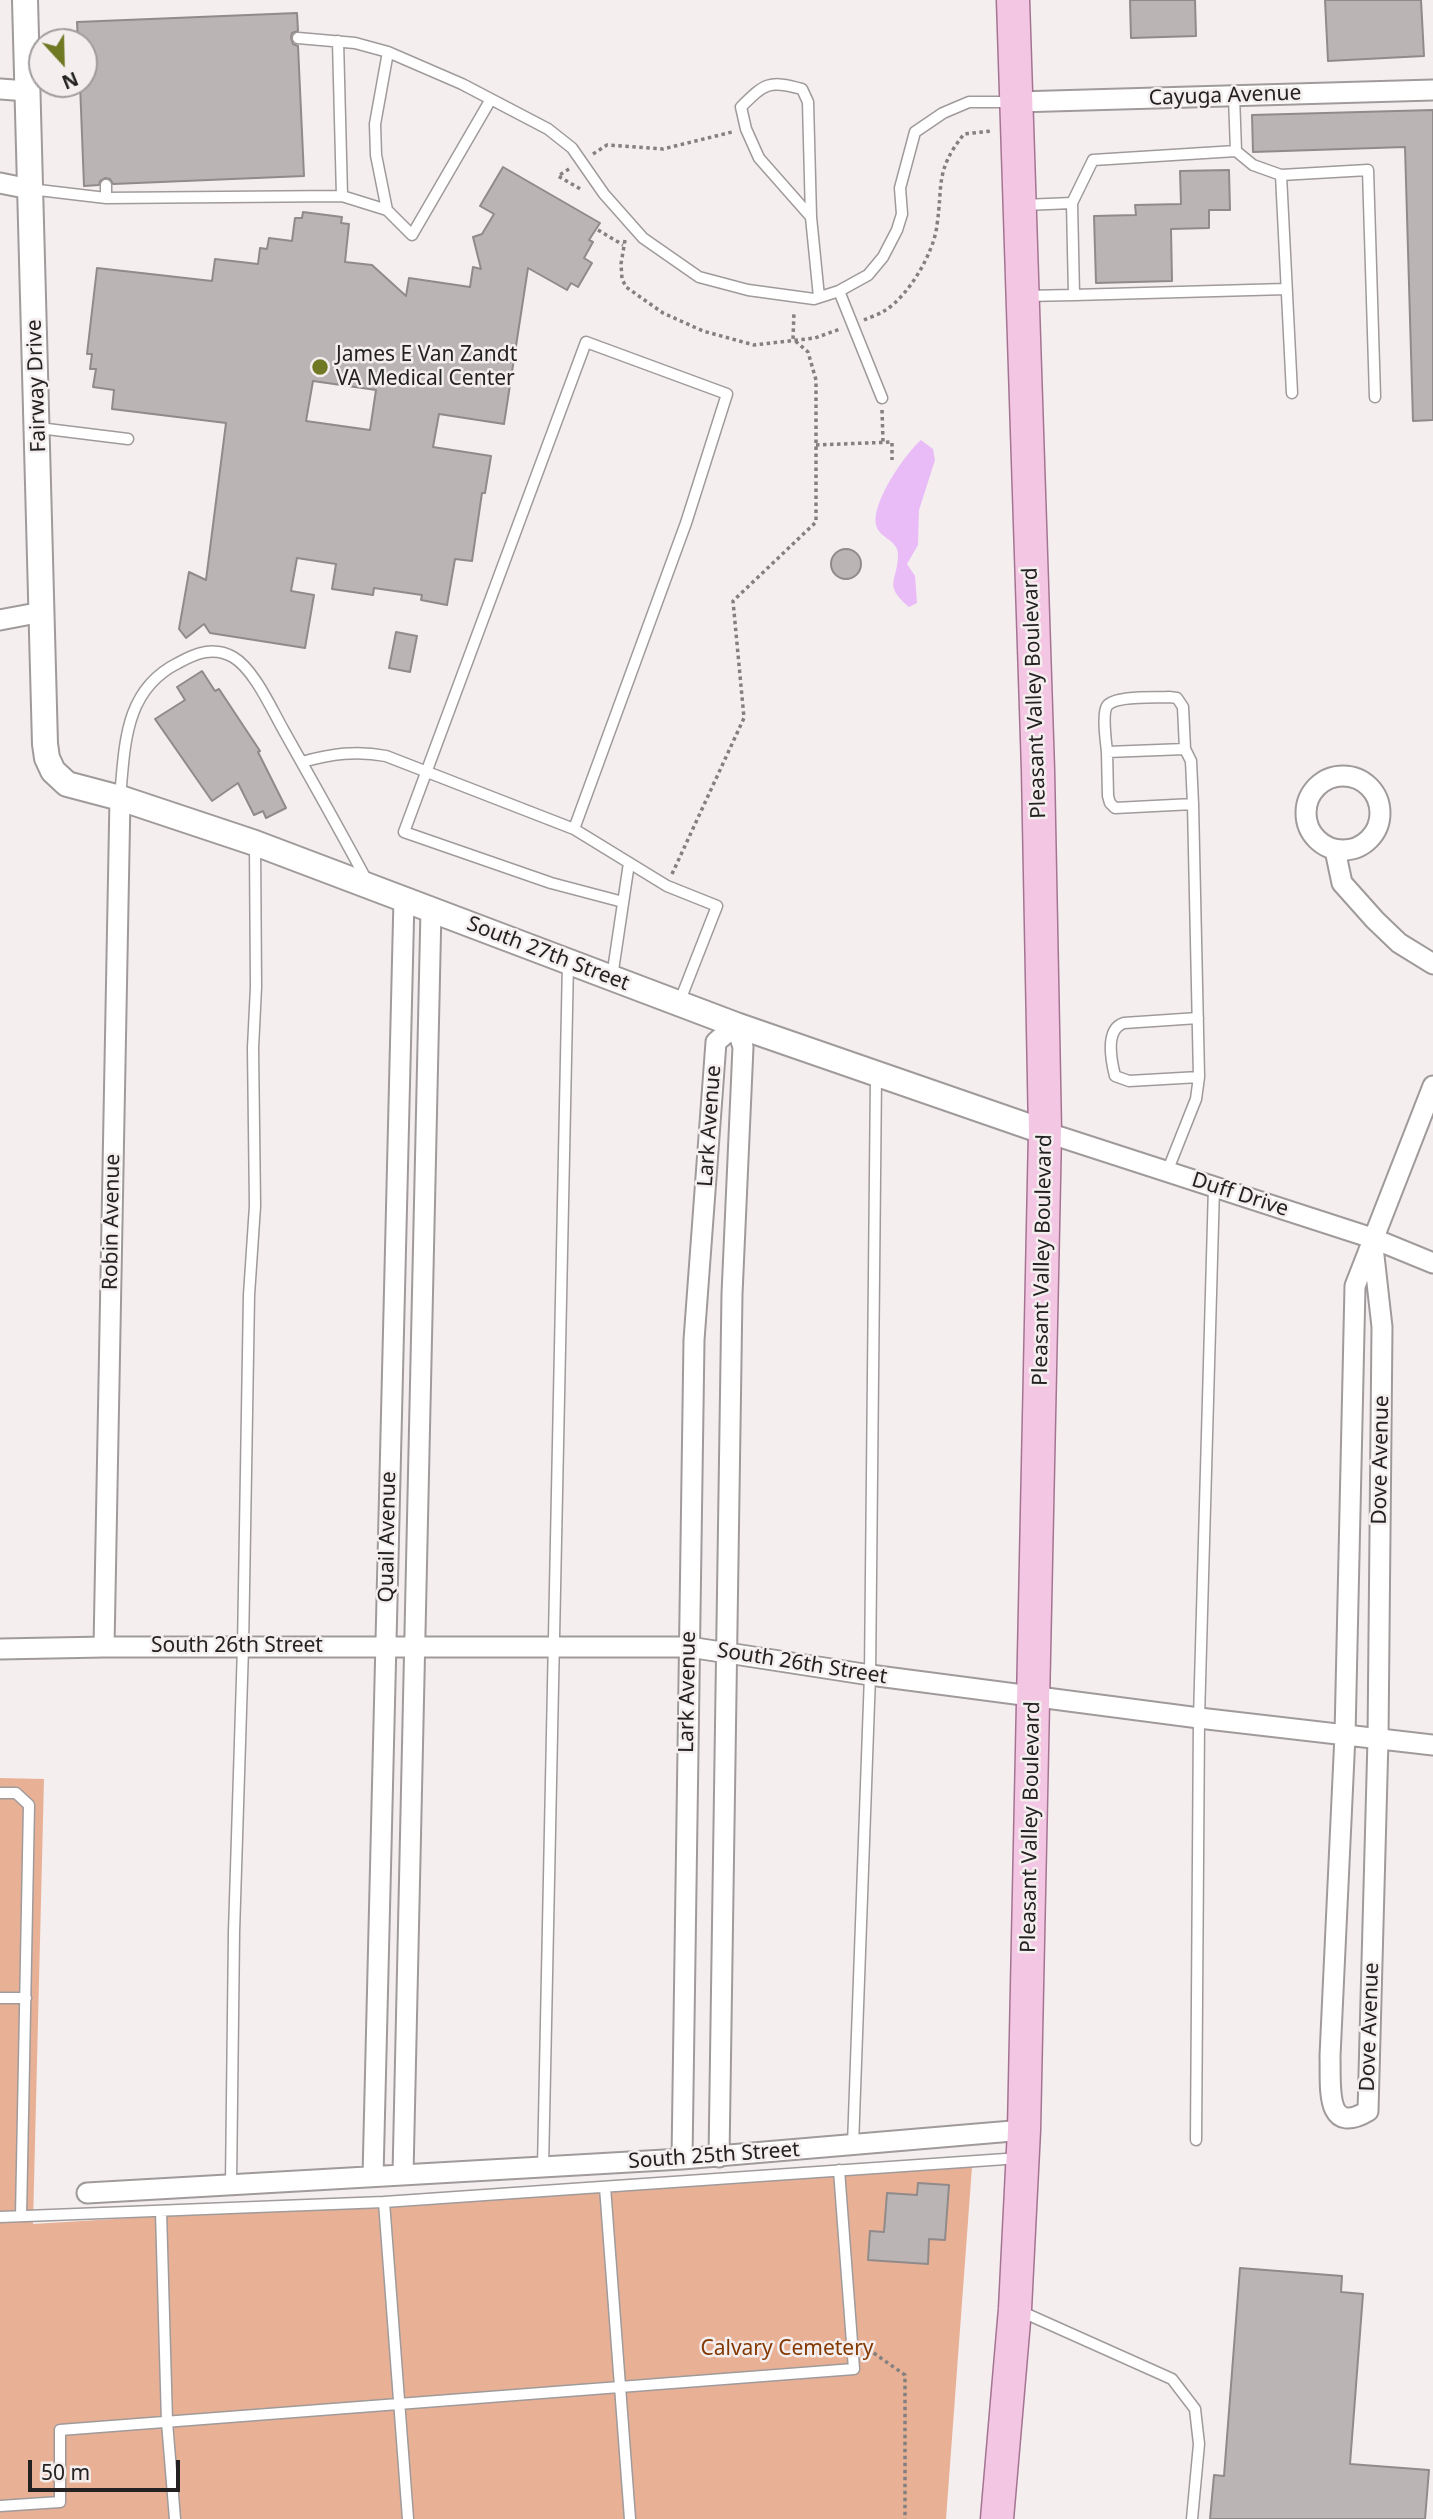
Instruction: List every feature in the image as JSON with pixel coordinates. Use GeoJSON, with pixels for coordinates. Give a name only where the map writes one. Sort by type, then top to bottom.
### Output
{"type":"FeatureCollection","features":[{"type":"Feature","properties":{"kind":"main road","name":"Pleasant Valley Boulevard"},"geometry":{"type":"LineString","coordinates":[[997,2519],[1015,2309],[1023,2144],[1045,1132],[1038,770],[1013,0]]}},
{"type":"Feature","properties":{"kind":"street","name":"Fairway Drive"},"geometry":{"type":"LineString","coordinates":[[25,0],[45,744],[53,771]]}},
{"type":"Feature","properties":{"kind":"street"},"geometry":{"type":"LineString","coordinates":[[0,89],[27,91]]}},
{"type":"Feature","properties":{"kind":"street","name":"Cayuga Avenue"},"geometry":{"type":"LineString","coordinates":[[1018,116],[1234,96],[1433,90]]}},
{"type":"Feature","properties":{"kind":"street"},"geometry":{"type":"LineString","coordinates":[[0,183],[30,189]]}},
{"type":"Feature","properties":{"kind":"street"},"geometry":{"type":"LineString","coordinates":[[0,620],[42,612]]}},
{"type":"Feature","properties":{"kind":"street","name":"South 27th Street"},"geometry":{"type":"LineString","coordinates":[[53,771],[67,784],[120,797],[255,843],[736,1025],[1045,1132]]}},
{"type":"Feature","properties":{"kind":"street","name":"Robin Avenue"},"geometry":{"type":"LineString","coordinates":[[104,1647],[120,797]]}},
{"type":"Feature","properties":{"kind":"street"},"geometry":{"type":"LineString","coordinates":[[1335,850],[1342,883],[1399,943],[1433,964]]}},
{"type":"Feature","properties":{"kind":"street","name":"Quail Avenue"},"geometry":{"type":"LineString","coordinates":[[373,2176],[404,899]]}},
{"type":"Feature","properties":{"kind":"street","name":"Quail Avenue"},"geometry":{"type":"LineString","coordinates":[[403,2174],[431,909]]}},
{"type":"Feature","properties":{"kind":"street","name":"Lark Avenue"},"geometry":{"type":"LineString","coordinates":[[682,2159],[694,1340],[716,1042],[736,1025],[743,1046],[732,1294],[719,2157]]}},
{"type":"Feature","properties":{"kind":"street","name":"Dove Avenue"},"geometry":{"type":"LineString","coordinates":[[1372,1238],[1382,1326],[1378,1739],[1368,2111],[1355,2119],[1341,2118],[1334,2112],[1330,2056],[1345,1735],[1355,1286],[1372,1238],[1433,1086]]}},
{"type":"Feature","properties":{"kind":"street","name":"Duff Drive"},"geometry":{"type":"LineString","coordinates":[[1045,1132],[1372,1238],[1433,1263]]}},
{"type":"Feature","properties":{"kind":"street"},"geometry":{"type":"LineString","coordinates":[[391,1405],[421,1406]]}},
{"type":"Feature","properties":{"kind":"street","name":"South 26th Street"},"geometry":{"type":"LineString","coordinates":[[0,1649],[689,1647],[870,1675],[1433,1745]]}},
{"type":"Feature","properties":{"kind":"street"},"geometry":{"type":"LineString","coordinates":[[380,1850],[411,1850]]}},
{"type":"Feature","properties":{"kind":"street"},"geometry":{"type":"LineString","coordinates":[[375,2060],[406,2060]]}},
{"type":"Feature","properties":{"kind":"street","name":"South 25th Street"},"geometry":{"type":"LineString","coordinates":[[87,2193],[719,2157],[853,2145],[1023,2144]]}},
{"type":"Feature","properties":{"kind":"lane"},"geometry":{"type":"LineString","coordinates":[[298,38],[338,41],[388,52],[491,99],[561,138],[572,148],[604,194],[643,238],[699,277],[748,290],[814,299],[839,291],[868,275],[883,257],[902,214],[900,188],[915,132],[943,113],[969,102],[1018,116]]}},
{"type":"Feature","properties":{"kind":"lane"},"geometry":{"type":"LineString","coordinates":[[338,41],[342,196]]}},
{"type":"Feature","properties":{"kind":"lane"},"geometry":{"type":"LineString","coordinates":[[387,210],[375,140],[388,52]]}},
{"type":"Feature","properties":{"kind":"lane"},"geometry":{"type":"LineString","coordinates":[[811,217],[759,158],[746,130],[741,107],[760,89],[779,83],[802,89],[808,102],[811,217],[819,297]]}},
{"type":"Feature","properties":{"kind":"lane"},"geometry":{"type":"LineString","coordinates":[[1234,96],[1237,151]]}},
{"type":"Feature","properties":{"kind":"lane"},"geometry":{"type":"LineString","coordinates":[[30,189],[106,198],[342,196],[387,210],[412,235],[491,99]]}},
{"type":"Feature","properties":{"kind":"lane"},"geometry":{"type":"LineString","coordinates":[[1074,295],[1072,203],[1093,160],[1237,151],[1254,165],[1281,175],[1368,170],[1376,397]]}},
{"type":"Feature","properties":{"kind":"lane"},"geometry":{"type":"LineString","coordinates":[[1281,175],[1292,393]]}},
{"type":"Feature","properties":{"kind":"lane"},"geometry":{"type":"LineString","coordinates":[[106,185],[106,198]]}},
{"type":"Feature","properties":{"kind":"lane"},"geometry":{"type":"LineString","coordinates":[[1021,205],[1072,203]]}},
{"type":"Feature","properties":{"kind":"lane"},"geometry":{"type":"LineString","coordinates":[[1023,297],[1286,289]]}},
{"type":"Feature","properties":{"kind":"lane"},"geometry":{"type":"LineString","coordinates":[[839,291],[882,398]]}},
{"type":"Feature","properties":{"kind":"lane"},"geometry":{"type":"LineString","coordinates":[[574,829],[686,523],[727,394],[586,342],[404,832],[551,883],[623,902]]}},
{"type":"Feature","properties":{"kind":"lane"},"geometry":{"type":"LineString","coordinates":[[38,428],[128,439]]}},
{"type":"Feature","properties":{"kind":"lane"},"geometry":{"type":"LineString","coordinates":[[120,797],[126,733],[138,700],[158,676],[173,665],[203,652],[224,653],[235,658],[244,667],[266,698],[369,885]]}},
{"type":"Feature","properties":{"kind":"lane"},"geometry":{"type":"LineString","coordinates":[[1167,1172],[1196,1099],[1199,1077],[1193,804],[1191,761],[1185,749],[1183,707],[1177,698],[1117,700],[1107,706],[1105,714],[1110,803],[1115,808],[1193,804]]}},
{"type":"Feature","properties":{"kind":"lane"},"geometry":{"type":"LineString","coordinates":[[1107,752],[1185,749]]}},
{"type":"Feature","properties":{"kind":"lane"},"geometry":{"type":"LineString","coordinates":[[302,762],[334,753],[386,756],[574,829],[667,886],[717,906],[678,1003]]}},
{"type":"Feature","properties":{"kind":"lane"},"geometry":{"type":"LineString","coordinates":[[231,2184],[234,1932],[243,1647],[249,1295],[255,1206],[255,843]]}},
{"type":"Feature","properties":{"kind":"lane"},"geometry":{"type":"LineString","coordinates":[[612,978],[629,863]]}},
{"type":"Feature","properties":{"kind":"lane"},"geometry":{"type":"LineString","coordinates":[[543,2167],[568,961]]}},
{"type":"Feature","properties":{"kind":"lane"},"geometry":{"type":"LineString","coordinates":[[1198,1018],[1124,1023],[1119,1024],[1112,1035],[1113,1068],[1119,1079],[1129,1081],[1199,1077]]}},
{"type":"Feature","properties":{"kind":"lane"},"geometry":{"type":"LineString","coordinates":[[853,2145],[870,1675],[876,1074]]}},
{"type":"Feature","properties":{"kind":"lane"},"geometry":{"type":"LineString","coordinates":[[1196,2140],[1199,1718],[1214,1187]]}},
{"type":"Feature","properties":{"kind":"lane"},"geometry":{"type":"LineString","coordinates":[[0,1793],[16,1793],[29,1805],[21,2216]]}},
{"type":"Feature","properties":{"kind":"lane"},"geometry":{"type":"LineString","coordinates":[[0,1998],[26,1998]]}},
{"type":"Feature","properties":{"kind":"lane"},"geometry":{"type":"LineString","coordinates":[[0,2217],[384,2202],[605,2187],[839,2170],[1023,2144]]}},
{"type":"Feature","properties":{"kind":"lane"},"geometry":{"type":"LineString","coordinates":[[0,2506],[60,2502],[60,2430],[854,2368],[839,2170]]}},
{"type":"Feature","properties":{"kind":"lane"},"geometry":{"type":"LineString","coordinates":[[605,2187],[630,2519]]}},
{"type":"Feature","properties":{"kind":"lane"},"geometry":{"type":"LineString","coordinates":[[384,2202],[408,2519]]}},
{"type":"Feature","properties":{"kind":"lane"},"geometry":{"type":"LineString","coordinates":[[160,2211],[167,2422],[175,2519]]}},
{"type":"Feature","properties":{"kind":"lane"},"geometry":{"type":"LineString","coordinates":[[1015,2309],[1172,2379],[1195,2409],[1199,2444],[1192,2519]]}},
{"type":"Feature","properties":{"kind":"path"},"geometry":{"type":"LineString","coordinates":[[598,230],[623,245],[621,273],[626,287],[663,313],[703,331],[741,342],[763,345],[815,338],[884,311],[898,299],[929,257],[937,228],[939,182],[949,154],[964,134],[1018,116]]}},
{"type":"Feature","properties":{"kind":"path"},"geometry":{"type":"LineString","coordinates":[[607,145],[663,149],[746,130]]}},
{"type":"Feature","properties":{"kind":"path"},"geometry":{"type":"LineString","coordinates":[[793,339],[794,296]]}},
{"type":"Feature","properties":{"kind":"path"},"geometry":{"type":"LineString","coordinates":[[667,886],[744,718],[733,601],[816,522],[816,380],[808,352],[793,339]]}},
{"type":"Feature","properties":{"kind":"path"},"geometry":{"type":"LineString","coordinates":[[882,398],[883,442]]}},
{"type":"Feature","properties":{"kind":"path"},"geometry":{"type":"LineString","coordinates":[[816,445],[892,442],[892,460]]}},
{"type":"Feature","properties":{"kind":"path"},"geometry":{"type":"LineString","coordinates":[[852,2338],[905,2375],[905,2519]]}},
{"type":"Feature","properties":{"kind":"green space","name":"Calvary Cemetery"},"geometry":{"type":"Polygon","coordinates":[[[0,1778],[44,1779],[33,2224],[972,2167],[946,2519],[0,2519],[0,1778]]]}},
{"type":"Feature","properties":{"kind":"shaded area"},"geometry":{"type":"Polygon","coordinates":[[[921,440],[933,449],[935,460],[919,510],[918,545],[907,564],[915,576],[917,603],[909,607],[894,588],[897,549],[878,529],[876,516],[891,480],[921,440]]]}},
{"type":"Feature","properties":{"kind":"building"},"geometry":{"type":"Polygon","coordinates":[[[1130,0],[1195,0],[1196,36],[1131,38],[1130,0]]]}},
{"type":"Feature","properties":{"kind":"building"},"geometry":{"type":"Polygon","coordinates":[[[1325,0],[1421,0],[1424,56],[1328,61],[1325,0]]]}},
{"type":"Feature","properties":{"kind":"building"},"geometry":{"type":"Polygon","coordinates":[[[297,13],[298,31],[292,33],[291,38],[293,44],[298,46],[304,176],[113,184],[110,179],[105,178],[99,185],[84,186],[81,98],[98,98],[98,28],[77,28],[77,22],[297,13]]]}},
{"type":"Feature","properties":{"kind":"building"},"geometry":{"type":"Polygon","coordinates":[[[1433,110],[1433,420],[1413,421],[1405,147],[1253,152],[1252,115],[1433,110]]]}},
{"type":"Feature","properties":{"kind":"building"},"geometry":{"type":"Polygon","coordinates":[[[503,167],[600,223],[589,240],[593,242],[584,258],[592,263],[578,287],[571,283],[567,290],[528,268],[504,424],[439,414],[433,447],[491,456],[485,493],[482,493],[472,561],[455,559],[447,605],[421,600],[422,595],[374,588],[373,595],[332,589],[336,564],[297,558],[291,591],[314,595],[305,648],[210,633],[204,624],[186,638],[179,629],[189,572],[206,580],[226,423],[112,409],[114,390],[93,387],[96,369],[90,369],[92,354],[87,354],[97,268],[212,281],[215,259],[258,264],[260,248],[267,249],[269,238],[292,241],[295,218],[302,218],[303,212],[342,217],[341,223],[349,224],[345,262],[372,265],[406,296],[409,278],[470,287],[473,267],[481,269],[473,237],[482,234],[494,214],[480,206],[503,167]],[[313,381],[306,421],[370,430],[376,390],[313,381]]]}},
{"type":"Feature","properties":{"kind":"building"},"geometry":{"type":"Polygon","coordinates":[[[1229,170],[1230,210],[1209,210],[1209,228],[1171,229],[1172,281],[1096,283],[1094,216],[1136,215],[1135,205],[1181,204],[1180,171],[1229,170]]]}},
{"type":"Feature","properties":{"kind":"building"},"geometry":{"type":"Polygon","coordinates":[[[846,549],[852,550],[860,558],[860,570],[852,578],[846,579],[840,578],[832,570],[831,564],[832,558],[840,550],[846,549]]]}},
{"type":"Feature","properties":{"kind":"building"},"geometry":{"type":"Polygon","coordinates":[[[396,632],[417,636],[410,672],[389,668],[396,632]]]}},
{"type":"Feature","properties":{"kind":"building"},"geometry":{"type":"Polygon","coordinates":[[[202,671],[215,691],[219,689],[260,751],[258,752],[286,808],[266,818],[263,811],[254,815],[238,783],[212,801],[155,719],[185,700],[177,687],[202,671]]]}},
{"type":"Feature","properties":{"kind":"building"},"geometry":{"type":"Polygon","coordinates":[[[918,2183],[949,2185],[945,2240],[929,2239],[928,2264],[868,2260],[870,2231],[884,2232],[887,2193],[917,2195],[918,2183]]]}},
{"type":"Feature","properties":{"kind":"building"},"geometry":{"type":"Polygon","coordinates":[[[1240,2268],[1342,2276],[1341,2292],[1363,2294],[1350,2464],[1429,2470],[1425,2519],[1210,2519],[1214,2475],[1224,2476],[1240,2268]]]}},
{"type":"Feature","properties":{"kind":"place","name":"James E Van Zandt VA Medical Center"},"geometry":{"type":"Point","coordinates":[320,367]}}]}
